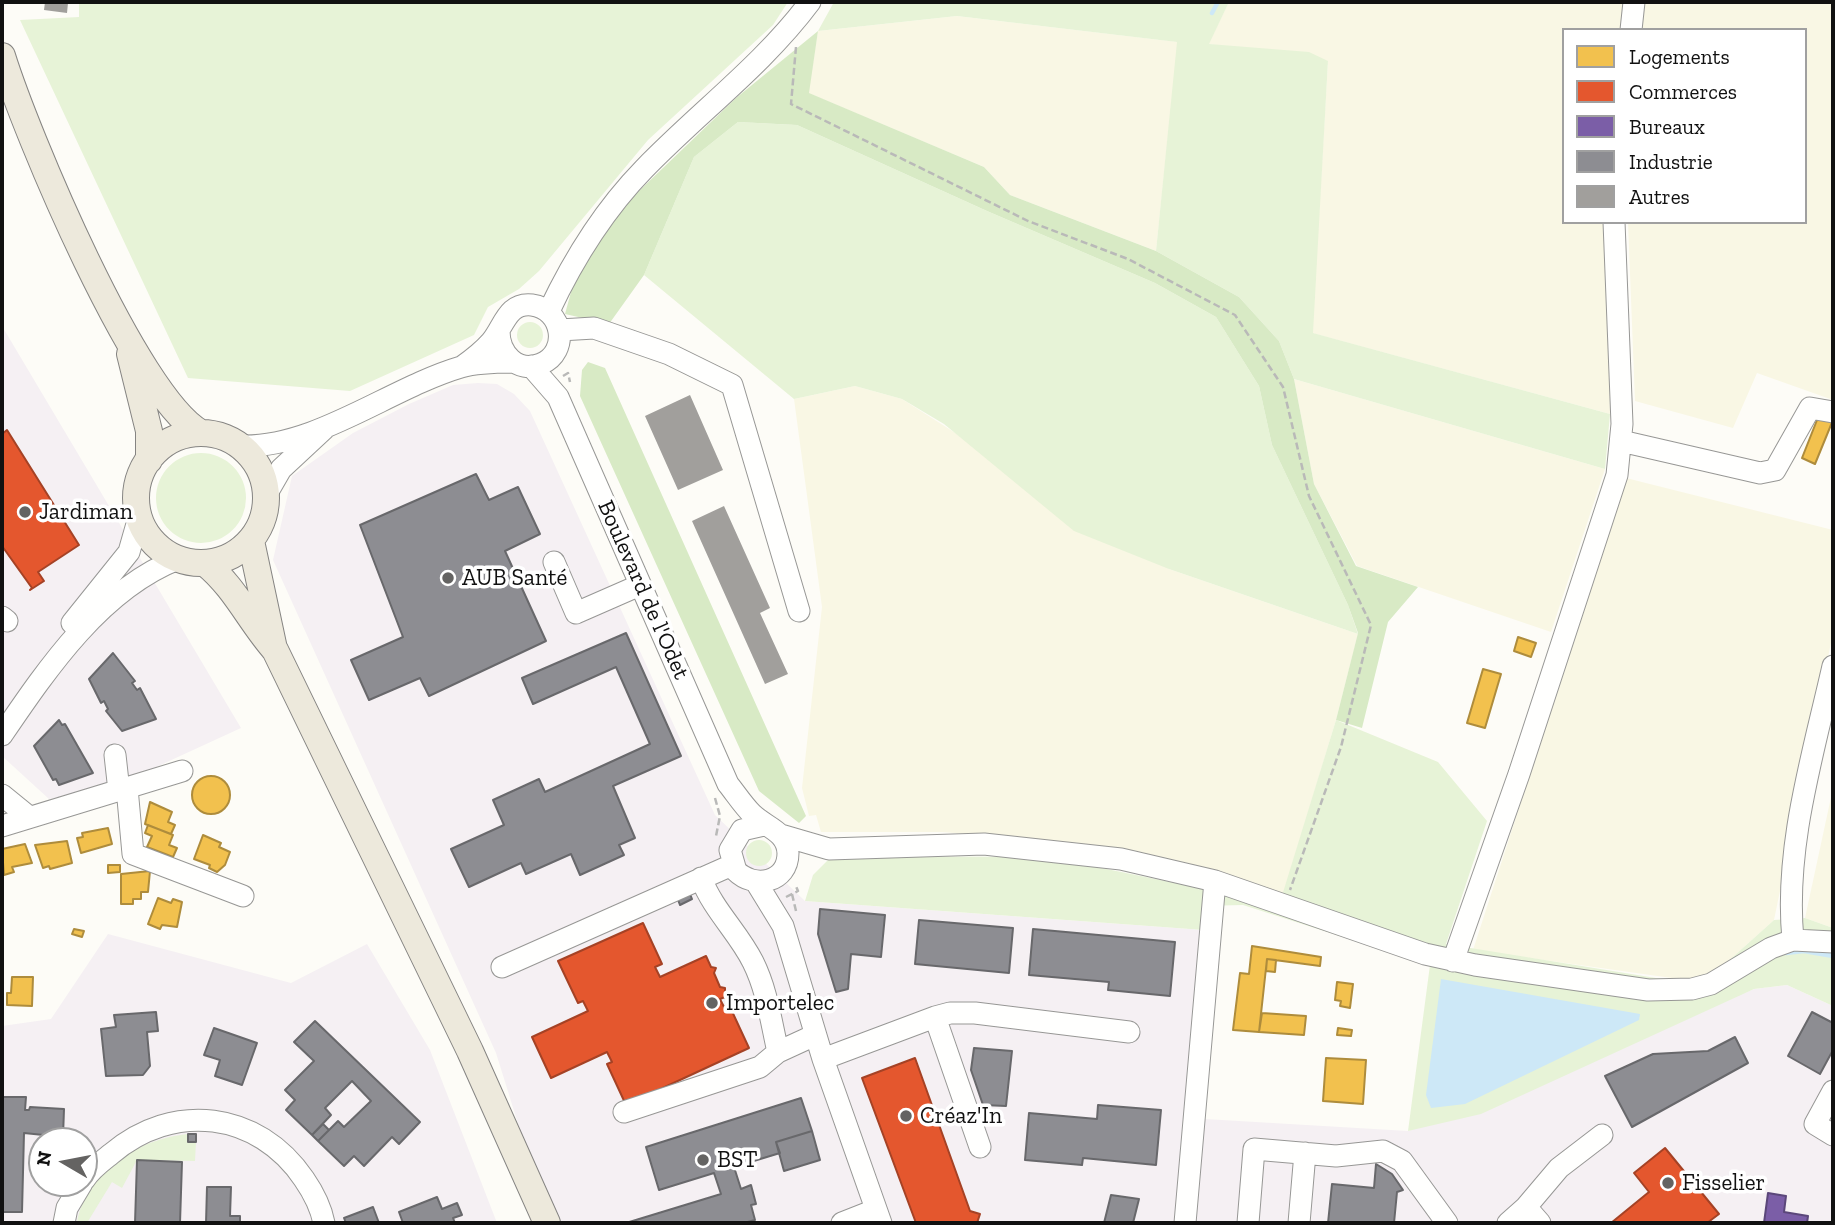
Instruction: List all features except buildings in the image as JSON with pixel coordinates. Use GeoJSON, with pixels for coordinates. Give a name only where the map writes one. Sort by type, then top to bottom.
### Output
{"type":"FeatureCollection","features":[{"type":"Feature","properties":{"kind":"main road"},"geometry":{"type":"LineString","coordinates":[[2,56],[30,135],[125,335],[186,425],[201,433],[222,436],[241,446],[259,468],[266,495],[261,524],[251,541],[225,559],[205,563],[178,559],[154,543],[139,517],[137,487],[149,460],[149,431],[125,335]]}},
{"type":"Feature","properties":{"kind":"main road"},"geometry":{"type":"LineString","coordinates":[[149,460],[172,440],[201,433]]}},
{"type":"Feature","properties":{"kind":"main road"},"geometry":{"type":"LineString","coordinates":[[251,541],[275,650],[470,1051],[547,1223]]}},
{"type":"Feature","properties":{"kind":"main road"},"geometry":{"type":"LineString","coordinates":[[205,563],[231,588],[255,628],[275,650]]}},
{"type":"Feature","properties":{"kind":"street"},"geometry":{"type":"LineString","coordinates":[[1631,28],[1634,2]]}},
{"type":"Feature","properties":{"kind":"street"},"geometry":{"type":"LineString","coordinates":[[549,312],[580,253],[642,171],[805,10]]}},
{"type":"Feature","properties":{"kind":"street"},"geometry":{"type":"LineString","coordinates":[[1454,961],[1608,507],[1621,441],[1614,224]]}},
{"type":"Feature","properties":{"kind":"street"},"geometry":{"type":"LineString","coordinates":[[241,446],[274,443],[326,428],[403,389],[463,366],[545,362],[556,352],[560,330],[549,312],[534,305],[519,307],[506,316],[490,343],[463,366]]}},
{"type":"Feature","properties":{"kind":"street"},"geometry":{"type":"LineString","coordinates":[[560,330],[594,328],[669,354],[732,385],[799,611]]}},
{"type":"Feature","properties":{"kind":"street"},"geometry":{"type":"LineString","coordinates":[[499,331],[502,349],[522,364]]}},
{"type":"Feature","properties":{"kind":"street","name":"Boulevard de l'Odet"},"geometry":{"type":"LineString","coordinates":[[556,352],[558,397],[640,585],[721,790],[736,836],[717,871],[756,882],[783,926],[823,1059],[878,1216]]}},
{"type":"Feature","properties":{"kind":"street","name":"Boulevard de l'Odet"},"geometry":{"type":"LineString","coordinates":[[522,364],[558,397]]}},
{"type":"Feature","properties":{"kind":"street"},"geometry":{"type":"LineString","coordinates":[[1621,441],[1760,473],[1775,470],[1810,408],[1833,412]]}},
{"type":"Feature","properties":{"kind":"street"},"geometry":{"type":"LineString","coordinates":[[266,495],[281,468],[326,428]]}},
{"type":"Feature","properties":{"kind":"street"},"geometry":{"type":"LineString","coordinates":[[2,711],[129,552],[139,517]]}},
{"type":"Feature","properties":{"kind":"street"},"geometry":{"type":"LineString","coordinates":[[2,735],[50,669],[106,606],[151,570],[178,559]]}},
{"type":"Feature","properties":{"kind":"street"},"geometry":{"type":"LineString","coordinates":[[554,562],[576,613],[640,585]]}},
{"type":"Feature","properties":{"kind":"street"},"geometry":{"type":"LineString","coordinates":[[1793,940],[1790,911],[1794,845],[1833,666]]}},
{"type":"Feature","properties":{"kind":"street"},"geometry":{"type":"LineString","coordinates":[[115,755],[133,854],[243,896]]}},
{"type":"Feature","properties":{"kind":"street"},"geometry":{"type":"LineString","coordinates":[[2,826],[183,771]]}},
{"type":"Feature","properties":{"kind":"street","name":"Boulevard de l'Odet"},"geometry":{"type":"LineString","coordinates":[[721,790],[786,843],[783,926]]}},
{"type":"Feature","properties":{"kind":"street"},"geometry":{"type":"LineString","coordinates":[[2,795],[29,817]]}},
{"type":"Feature","properties":{"kind":"street"},"geometry":{"type":"LineString","coordinates":[[736,836],[748,827],[772,830],[829,849]]}},
{"type":"Feature","properties":{"kind":"street"},"geometry":{"type":"LineString","coordinates":[[756,882],[769,880],[784,867],[829,849],[984,844],[1121,859],[1215,881],[1426,954],[1454,961],[1670,991],[1711,984],[1771,948],[1793,940],[1833,942]]}},
{"type":"Feature","properties":{"kind":"street"},"geometry":{"type":"LineString","coordinates":[[502,967],[717,871]]}},
{"type":"Feature","properties":{"kind":"street"},"geometry":{"type":"LineString","coordinates":[[717,871],[709,900],[752,960],[765,993],[778,1052]]}},
{"type":"Feature","properties":{"kind":"street"},"geometry":{"type":"LineString","coordinates":[[1185,1223],[1215,881]]}},
{"type":"Feature","properties":{"kind":"street"},"geometry":{"type":"LineString","coordinates":[[823,1059],[950,1013],[975,1013],[1129,1032]]}},
{"type":"Feature","properties":{"kind":"street"},"geometry":{"type":"LineString","coordinates":[[935,1017],[980,1147]]}},
{"type":"Feature","properties":{"kind":"street"},"geometry":{"type":"LineString","coordinates":[[624,1112],[760,1067],[778,1052],[816,1034]]}},
{"type":"Feature","properties":{"kind":"street"},"geometry":{"type":"LineString","coordinates":[[1833,1091],[1815,1124],[1833,1135]]}},
{"type":"Feature","properties":{"kind":"street"},"geometry":{"type":"LineString","coordinates":[[98,1168],[124,1143],[144,1131],[168,1123],[189,1120],[232,1124],[280,1149],[312,1191],[324,1223]]}},
{"type":"Feature","properties":{"kind":"street"},"geometry":{"type":"LineString","coordinates":[[1508,1223],[1533,1215],[1559,1168],[1602,1135]]}},
{"type":"Feature","properties":{"kind":"street"},"geometry":{"type":"LineString","coordinates":[[1248,1223],[1254,1149],[1336,1156],[1383,1152],[1402,1161],[1447,1223]]}},
{"type":"Feature","properties":{"kind":"street"},"geometry":{"type":"LineString","coordinates":[[1299,1223],[1305,1153]]}},
{"type":"Feature","properties":{"kind":"street"},"geometry":{"type":"LineString","coordinates":[[64,1223],[67,1208],[74,1197]]}},
{"type":"Feature","properties":{"kind":"street"},"geometry":{"type":"LineString","coordinates":[[842,1223],[878,1216]]}},
{"type":"Feature","properties":{"kind":"path"},"geometry":{"type":"LineString","coordinates":[[805,10],[791,104],[1028,221],[1128,259],[1235,315],[1283,387],[1309,496],[1371,625],[1341,747],[1284,906]]}},
{"type":"Feature","properties":{"kind":"path"},"geometry":{"type":"LineString","coordinates":[[717,871],[713,856],[720,816],[721,790]]}},
{"type":"Feature","properties":{"kind":"shaded area"},"geometry":{"type":"Polygon","coordinates":[[[1229,2],[1624,2],[1620,28],[1562,28],[1562,224],[1608,224],[1610,414],[1312,333],[1328,61],[1208,44],[1229,2]]]}},
{"type":"Feature","properties":{"kind":"shaded area"},"geometry":{"type":"Polygon","coordinates":[[[1645,2],[1833,2],[1833,400],[1757,373],[1733,428],[1635,401],[1628,224],[1807,224],[1807,28],[1642,28],[1645,2]]]}},
{"type":"Feature","properties":{"kind":"shaded area"},"geometry":{"type":"Polygon","coordinates":[[[957,16],[1178,42],[1156,251],[1010,195],[984,167],[808,93],[818,31],[957,16]]]}},
{"type":"Feature","properties":{"kind":"shaded area"},"geometry":{"type":"Polygon","coordinates":[[[2,326],[241,728],[117,785],[49,799],[2,756],[2,326]]]}},
{"type":"Feature","properties":{"kind":"shaded area"},"geometry":{"type":"Polygon","coordinates":[[[1294,379],[1605,469],[1551,632],[1357,566],[1314,484],[1294,379]]]}},
{"type":"Feature","properties":{"kind":"shaded area"},"geometry":{"type":"Polygon","coordinates":[[[497,384],[514,394],[530,411],[715,815],[805,901],[1204,930],[1188,1118],[1408,1131],[1754,989],[1787,985],[1833,1006],[1833,1223],[549,1223],[496,1053],[273,560],[292,476],[353,433],[409,404],[453,385],[497,384]]]}},
{"type":"Feature","properties":{"kind":"shaded area"},"geometry":{"type":"Polygon","coordinates":[[[855,386],[902,399],[1169,569],[1358,634],[1336,720],[1282,899],[1035,839],[942,832],[821,832],[816,815],[809,816],[802,788],[822,607],[794,399],[855,386]]]}},
{"type":"Feature","properties":{"kind":"shaded area"},"geometry":{"type":"Polygon","coordinates":[[[1626,478],[1833,530],[1833,633],[1774,920],[1715,973],[1693,981],[1473,950],[1626,478]]]}},
{"type":"Feature","properties":{"kind":"shaded area"},"geometry":{"type":"Polygon","coordinates":[[[1833,788],[1833,928],[1805,918],[1833,788]]]}},
{"type":"Feature","properties":{"kind":"shaded area"},"geometry":{"type":"Polygon","coordinates":[[[108,934],[291,983],[367,944],[430,1050],[497,1223],[2,1223],[2,1026],[51,1019],[108,934]]]}},
{"type":"Feature","properties":{"kind":"green space"},"geometry":{"type":"Polygon","coordinates":[[[79,2],[788,2],[773,25],[648,140],[539,271],[519,289],[488,307],[474,335],[350,391],[188,378],[20,20],[79,17],[79,2]]]}},
{"type":"Feature","properties":{"kind":"green space"},"geometry":{"type":"Polygon","coordinates":[[[834,2],[1229,2],[1209,44],[1309,52],[1328,61],[1313,333],[1610,414],[1605,469],[1294,379],[1279,341],[1239,297],[1156,251],[1177,42],[957,16],[818,31],[834,2]]]}},
{"type":"Feature","properties":{"kind":"green space"},"geometry":{"type":"Polygon","coordinates":[[[818,31],[809,93],[984,167],[1010,195],[1156,251],[1239,297],[1279,341],[1294,379],[1314,484],[1356,566],[1418,587],[1388,622],[1362,728],[1336,720],[1358,633],[1348,605],[1272,445],[1259,386],[1216,317],[1155,283],[797,125],[738,122],[694,157],[644,275],[609,324],[565,314],[574,281],[616,213],[736,98],[818,31]]]}},
{"type":"Feature","properties":{"kind":"green space"},"geometry":{"type":"Polygon","coordinates":[[[738,122],[797,125],[1155,283],[1216,317],[1259,386],[1272,445],[1348,605],[1358,634],[1169,569],[1074,531],[944,424],[902,399],[855,386],[794,399],[644,275],[694,157],[738,122]]]}},
{"type":"Feature","properties":{"kind":"green space"},"geometry":{"type":"Polygon","coordinates":[[[530,322],[539,326],[543,335],[539,344],[530,348],[521,344],[517,335],[521,326],[530,322]]]}},
{"type":"Feature","properties":{"kind":"green space"},"geometry":{"type":"Polygon","coordinates":[[[588,362],[605,368],[806,816],[799,823],[759,791],[580,396],[582,370],[588,362]]]}},
{"type":"Feature","properties":{"kind":"green space"},"geometry":{"type":"Polygon","coordinates":[[[201,453],[218,457],[233,466],[242,481],[246,498],[242,515],[233,530],[218,539],[201,543],[184,539],[169,530],[160,515],[156,498],[160,481],[169,466],[184,457],[201,453]]]}},
{"type":"Feature","properties":{"kind":"green space"},"geometry":{"type":"Polygon","coordinates":[[[1336,720],[1438,762],[1487,821],[1446,944],[1662,979],[1693,981],[1715,973],[1774,920],[1805,918],[1833,928],[1833,1006],[1787,985],[1754,989],[1481,1114],[1408,1131],[1430,965],[1243,905],[1203,906],[1204,930],[805,901],[813,875],[832,856],[1048,857],[1170,882],[1281,899],[1336,720]]]}},
{"type":"Feature","properties":{"kind":"green space"},"geometry":{"type":"Polygon","coordinates":[[[759,840],[768,844],[772,853],[768,862],[759,866],[750,862],[746,853],[750,844],[759,840]]]}},
{"type":"Feature","properties":{"kind":"green space"},"geometry":{"type":"Polygon","coordinates":[[[188,1134],[188,1142],[196,1142],[195,1161],[137,1160],[122,1188],[112,1182],[87,1223],[77,1223],[86,1197],[98,1197],[98,1179],[103,1173],[134,1150],[170,1137],[188,1134]]]}},
{"type":"Feature","properties":{"kind":"water"},"geometry":{"type":"Polygon","coordinates":[[[1441,979],[1640,1014],[1639,1020],[1465,1104],[1431,1108],[1426,1095],[1441,979]]]}},
{"type":"Feature","properties":{"kind":"waterway"},"geometry":{"type":"LineString","coordinates":[[1212,13],[1218,2]]}},
{"type":"Feature","properties":{"kind":"waterway"},"geometry":{"type":"LineString","coordinates":[[1786,953],[1804,951],[1833,956]]}},
{"type":"Feature","properties":{"kind":"place","name":"Jardiman"},"geometry":{"type":"Point","coordinates":[25,512]}},
{"type":"Feature","properties":{"kind":"place","name":"AUB Santé"},"geometry":{"type":"Point","coordinates":[448,578]}},
{"type":"Feature","properties":{"kind":"place","name":"Importelec"},"geometry":{"type":"Point","coordinates":[712,1003]}},
{"type":"Feature","properties":{"kind":"place","name":"Créaz'In"},"geometry":{"type":"Point","coordinates":[906,1116]}},
{"type":"Feature","properties":{"kind":"place","name":"BST"},"geometry":{"type":"Point","coordinates":[703,1160]}},
{"type":"Feature","properties":{"kind":"place","name":"Fisselier"},"geometry":{"type":"Point","coordinates":[1668,1183]}}]}
